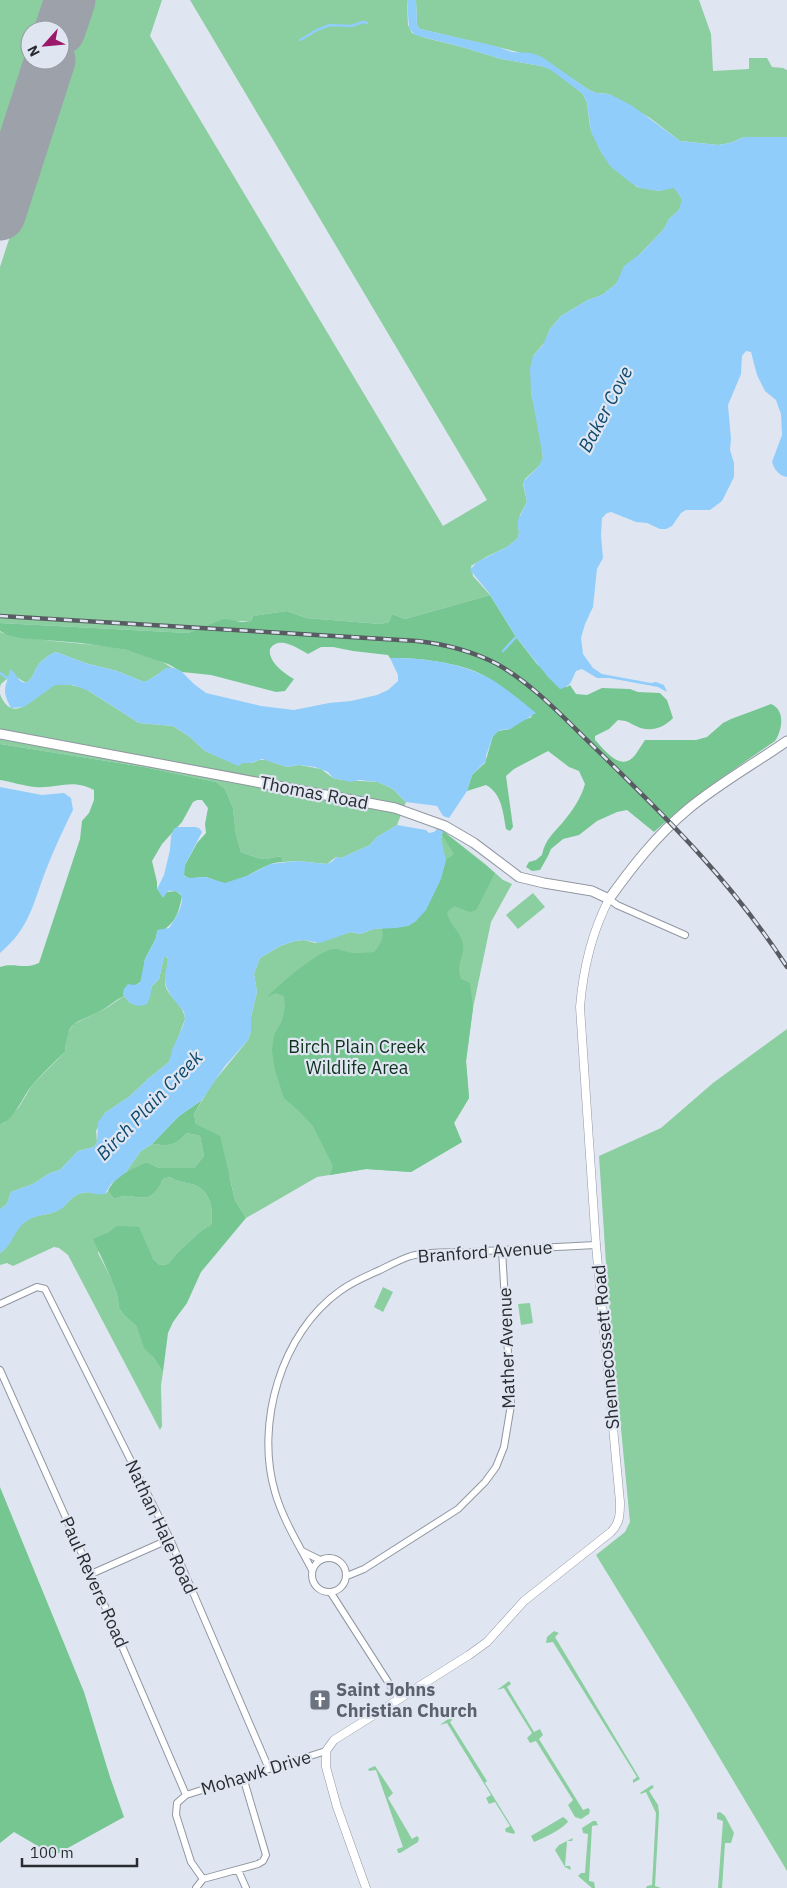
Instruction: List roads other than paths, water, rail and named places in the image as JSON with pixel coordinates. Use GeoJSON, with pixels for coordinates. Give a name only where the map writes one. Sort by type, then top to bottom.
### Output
{"type":"FeatureCollection","features":[{"type":"Feature","properties":{"kind":"main road","name":"Thomas Road"},"geometry":{"type":"LineString","coordinates":[[0,734],[395,808],[442,825],[474,842],[519,876],[544,883],[592,891],[609,899]]}},
{"type":"Feature","properties":{"kind":"main road","name":"Shennecossett Road"},"geometry":{"type":"LineString","coordinates":[[609,899],[650,846],[677,818],[707,795],[787,741]]}},
{"type":"Feature","properties":{"kind":"street"},"geometry":{"type":"LineString","coordinates":[[609,899],[617,905],[685,935]]}},
{"type":"Feature","properties":{"kind":"street","name":"Shennecossett Road"},"geometry":{"type":"LineString","coordinates":[[326,1751],[334,1740],[487,1642],[524,1601],[597,1544],[617,1526],[620,1518],[596,1245],[580,1007],[582,984],[592,940],[609,899]]}},
{"type":"Feature","properties":{"kind":"street","name":"Branford Avenue"},"geometry":{"type":"LineString","coordinates":[[312,1570],[285,1518],[275,1491],[270,1468],[269,1441],[270,1416],[275,1390],[287,1358],[299,1337],[321,1308],[339,1292],[412,1256],[596,1245]]}},
{"type":"Feature","properties":{"kind":"street","name":"Mather Avenue"},"geometry":{"type":"LineString","coordinates":[[347,1576],[364,1570],[458,1509],[485,1482],[496,1467],[504,1447],[512,1405],[502,1250]]}},
{"type":"Feature","properties":{"kind":"street","name":"Nathan Hale Road"},"geometry":{"type":"LineString","coordinates":[[0,1304],[37,1287],[45,1290],[170,1539],[269,1769]]}},
{"type":"Feature","properties":{"kind":"street","name":"Paul Revere Road"},"geometry":{"type":"LineString","coordinates":[[0,1370],[91,1574],[186,1795]]}},
{"type":"Feature","properties":{"kind":"street"},"geometry":{"type":"LineString","coordinates":[[91,1574],[170,1539]]}},
{"type":"Feature","properties":{"kind":"street"},"geometry":{"type":"LineString","coordinates":[[302,1551],[320,1560],[335,1559],[344,1565],[347,1576],[343,1586],[331,1593],[321,1591],[316,1587],[312,1576],[312,1570],[320,1560]]}},
{"type":"Feature","properties":{"kind":"street"},"geometry":{"type":"LineString","coordinates":[[331,1593],[399,1699]]}},
{"type":"Feature","properties":{"kind":"street"},"geometry":{"type":"LineString","coordinates":[[326,1751],[326,1767],[337,1807],[366,1888]]}},
{"type":"Feature","properties":{"kind":"street","name":"Mohawk Drive"},"geometry":{"type":"LineString","coordinates":[[186,1795],[326,1751]]}},
{"type":"Feature","properties":{"kind":"street"},"geometry":{"type":"LineString","coordinates":[[196,1888],[203,1879],[258,1864],[263,1861],[266,1855],[243,1777]]}},
{"type":"Feature","properties":{"kind":"street"},"geometry":{"type":"LineString","coordinates":[[186,1795],[177,1803],[176,1815],[191,1862],[203,1879]]}},
{"type":"Feature","properties":{"kind":"street"},"geometry":{"type":"LineString","coordinates":[[238,1870],[246,1888]]}},
{"type":"Feature","properties":{"kind":"water","name":"Baker Cove"},"geometry":{"type":"Polygon","coordinates":[[[407,0],[416,0],[417,25],[420,29],[495,46],[512,52],[531,53],[542,57],[589,90],[596,93],[609,94],[631,105],[680,141],[718,145],[730,143],[744,137],[787,137],[787,477],[777,472],[772,462],[782,435],[781,414],[776,400],[765,391],[757,375],[751,352],[746,351],[742,356],[741,374],[728,405],[730,450],[734,463],[734,477],[722,501],[710,510],[686,510],[681,513],[672,526],[666,529],[660,529],[647,523],[636,522],[611,512],[602,518],[603,558],[597,569],[593,607],[581,638],[583,654],[593,668],[602,674],[651,683],[656,682],[664,685],[667,692],[658,687],[609,678],[597,678],[582,669],[576,671],[569,685],[560,689],[516,637],[489,593],[470,570],[477,562],[507,547],[518,538],[517,522],[527,502],[523,482],[539,466],[543,457],[531,392],[530,368],[533,356],[543,345],[550,329],[561,316],[588,300],[602,295],[616,284],[624,266],[640,254],[664,229],[669,219],[679,210],[682,199],[674,188],[659,191],[640,188],[610,166],[591,132],[587,103],[583,94],[551,70],[541,66],[501,59],[415,35],[409,28],[407,0]]]}},
{"type":"Feature","properties":{"kind":"water"},"geometry":{"type":"Polygon","coordinates":[[[56,652],[85,663],[117,671],[144,682],[166,668],[174,668],[181,671],[206,693],[261,706],[294,710],[351,701],[377,695],[388,690],[398,681],[398,675],[390,658],[428,660],[466,668],[489,678],[536,713],[510,729],[500,730],[493,736],[486,761],[472,775],[467,791],[449,818],[443,816],[437,806],[406,802],[393,789],[378,782],[359,780],[351,782],[333,778],[328,772],[315,767],[299,765],[287,767],[262,759],[251,763],[242,763],[238,766],[205,751],[190,737],[173,726],[139,723],[89,691],[73,685],[55,685],[24,707],[11,708],[5,692],[10,669],[21,681],[26,683],[32,677],[40,662],[56,652]]]}},
{"type":"Feature","properties":{"kind":"water"},"geometry":{"type":"Polygon","coordinates":[[[0,787],[42,795],[64,793],[71,798],[73,810],[52,855],[34,904],[24,924],[10,944],[0,953],[0,787]]]}},
{"type":"Feature","properties":{"kind":"water"},"geometry":{"type":"Polygon","coordinates":[[[397,825],[426,830],[429,833],[437,829],[443,831],[441,839],[446,860],[441,879],[426,910],[416,921],[408,926],[374,929],[360,934],[351,932],[320,943],[304,940],[295,941],[280,946],[260,958],[254,974],[257,992],[248,1040],[225,1066],[202,1100],[179,1116],[152,1144],[141,1151],[126,1172],[111,1184],[105,1194],[79,1194],[61,1209],[29,1220],[21,1226],[7,1247],[0,1253],[0,1209],[7,1204],[11,1192],[33,1184],[50,1173],[60,1170],[78,1151],[94,1147],[97,1142],[98,1122],[105,1113],[130,1096],[169,1062],[185,1019],[184,1012],[166,987],[167,957],[164,957],[159,979],[152,986],[147,1004],[139,1006],[132,1004],[123,993],[128,984],[140,983],[145,959],[156,938],[157,930],[169,928],[179,911],[182,898],[180,894],[176,891],[168,891],[163,898],[157,889],[164,875],[174,829],[177,827],[195,827],[199,828],[202,832],[185,865],[184,876],[189,878],[205,877],[225,883],[249,875],[270,864],[298,861],[327,864],[336,857],[341,858],[370,845],[377,837],[397,825]]]}},
{"type":"Feature","properties":{"kind":"waterway"},"geometry":{"type":"LineString","coordinates":[[300,40],[330,25],[351,26],[363,22],[367,23]]}},
{"type":"Feature","properties":{"kind":"waterway","name":"Birch Plain Creek"},"geometry":{"type":"LineString","coordinates":[[503,651],[516,637]]}},
{"type":"Feature","properties":{"kind":"waterway"},"geometry":{"type":"LineString","coordinates":[[0,673],[9,679]]}},
{"type":"Feature","properties":{"kind":"railway"},"geometry":{"type":"LineString","coordinates":[[0,616],[417,641],[458,649],[488,659],[511,672],[548,703],[673,826],[744,907],[787,967]]}},
{"type":"Feature","properties":{"kind":"place","name":"Saint Johns Christian Church"},"geometry":{"type":"Point","coordinates":[320,1700]}},
{"type":"Feature","properties":{"kind":"park label","name":"Birch Plain Creek Wildlife Area"},"geometry":{"type":"Point","coordinates":[357,1057]}}]}
